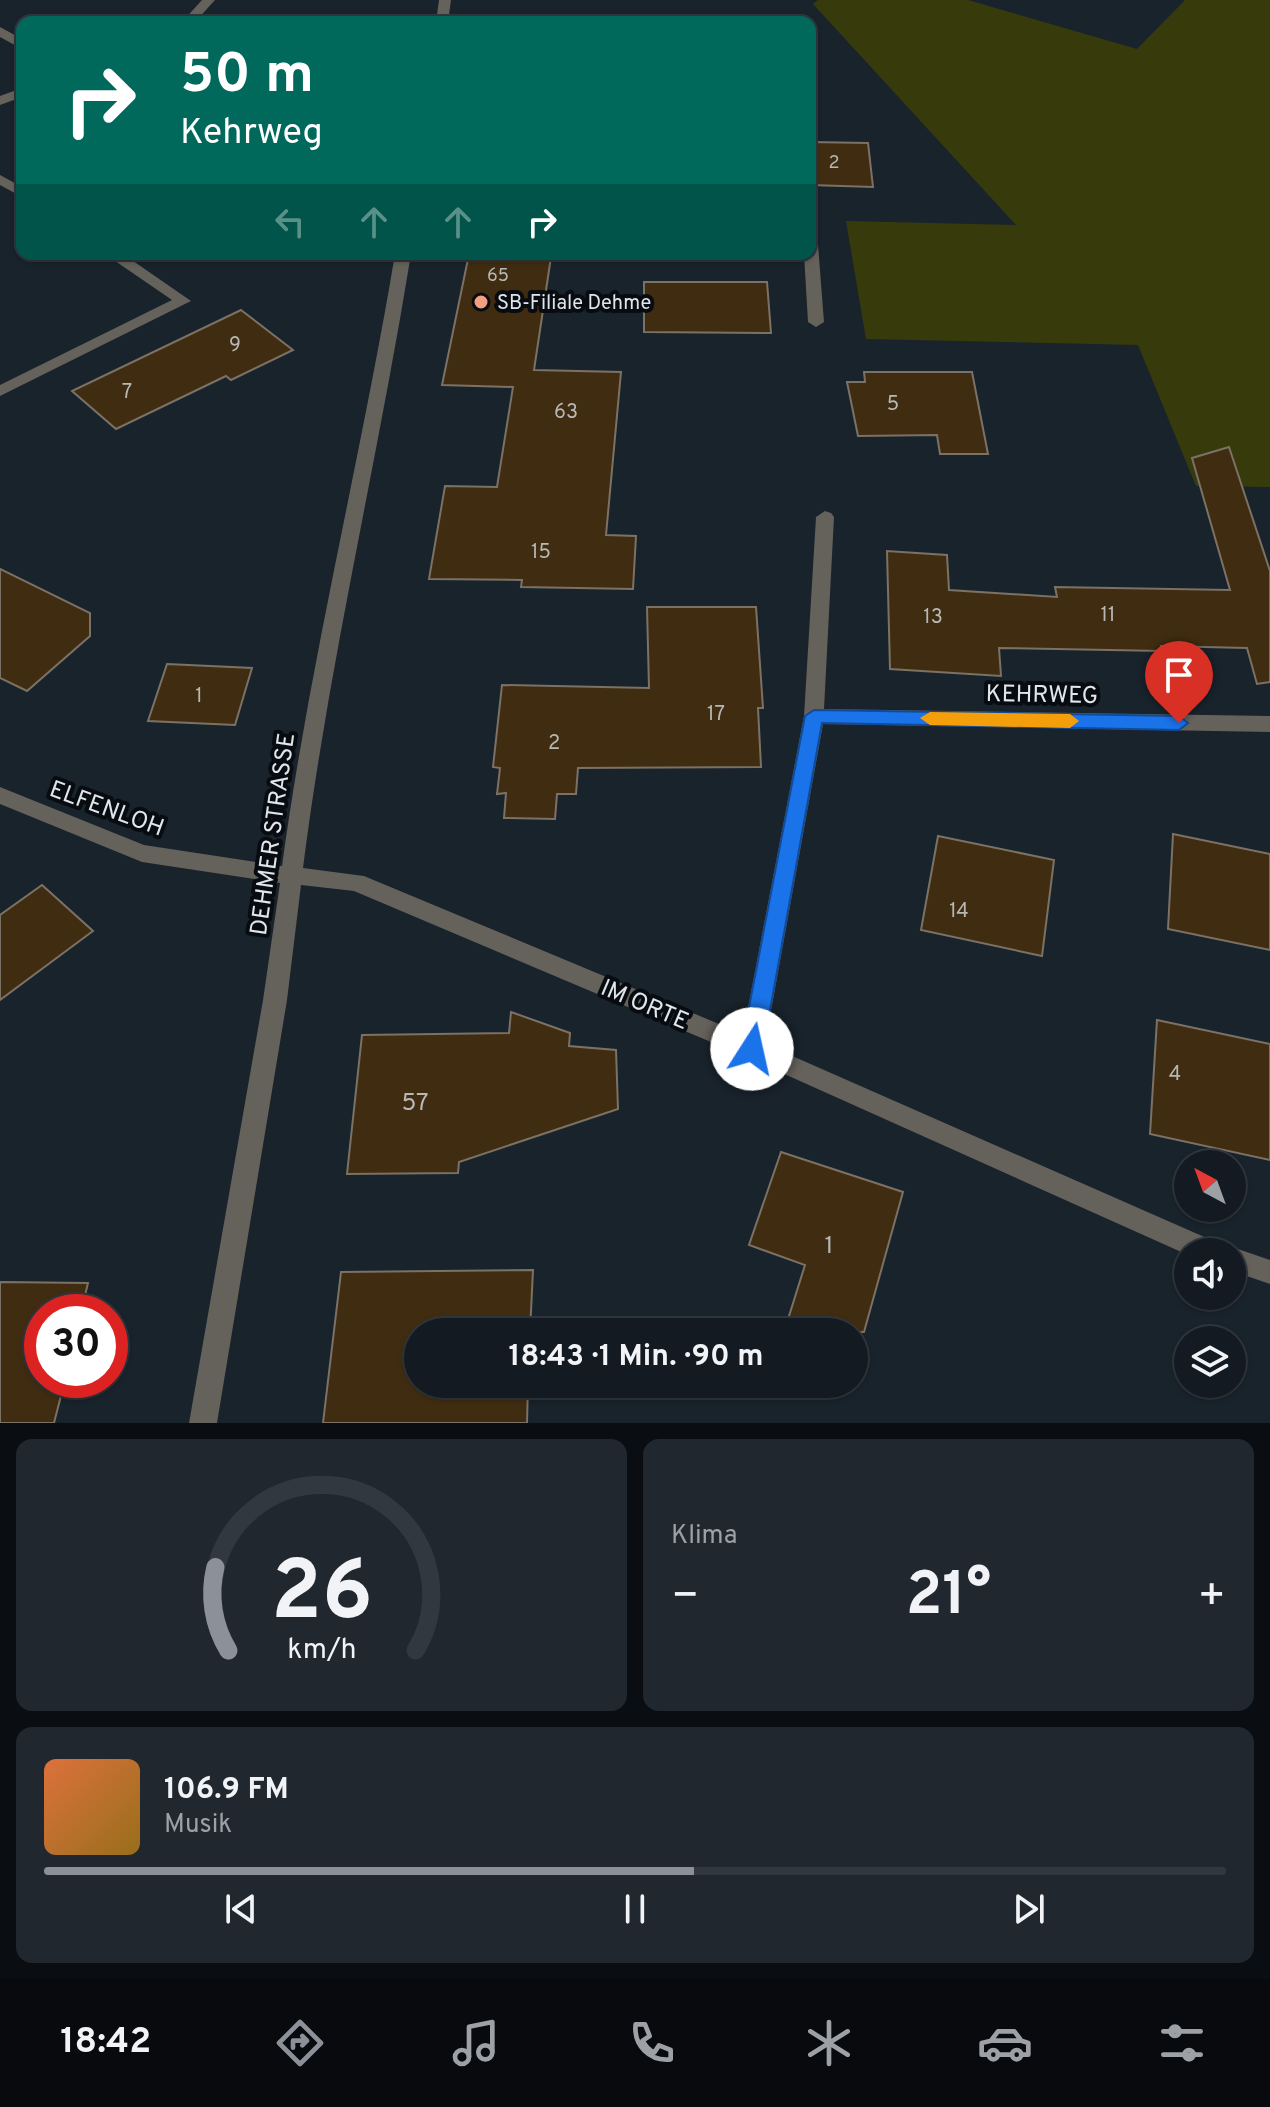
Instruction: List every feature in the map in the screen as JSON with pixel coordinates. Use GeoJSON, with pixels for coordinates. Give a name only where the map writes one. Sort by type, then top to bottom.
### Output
{"type":"FeatureCollection","features":[{"type":"Feature","properties":{"kind":"street"},"geometry":{"type":"LineString","coordinates":[[194,16],[209,0]]}},
{"type":"Feature","properties":{"kind":"street"},"geometry":{"type":"LineString","coordinates":[[0,391],[183,301],[122,260]]}},
{"type":"Feature","properties":{"kind":"street","name":"DEHMER STRASSE"},"geometry":{"type":"LineString","coordinates":[[203,1423],[293,876],[306,765],[380,393],[402,260]]}},
{"type":"Feature","properties":{"kind":"street"},"geometry":{"type":"LineString","coordinates":[[812,260],[816,322]]}},
{"type":"Feature","properties":{"kind":"street"},"geometry":{"type":"LineString","coordinates":[[752,1049],[814,716],[825,517]]}},
{"type":"Feature","properties":{"kind":"street","name":"KEHRWEG"},"geometry":{"type":"LineString","coordinates":[[814,716],[1270,724]]}},
{"type":"Feature","properties":{"kind":"street","name":"ELFENLOH"},"geometry":{"type":"LineString","coordinates":[[0,795],[142,853],[293,876]]}},
{"type":"Feature","properties":{"kind":"street","name":"IM ORTE"},"geometry":{"type":"LineString","coordinates":[[293,876],[356,882],[752,1049],[1177,1238]]}},
{"type":"Feature","properties":{"kind":"street"},"geometry":{"type":"LineString","coordinates":[[1246,1264],[1270,1272]]}},
{"type":"Feature","properties":{"kind":"green space"},"geometry":{"type":"Polygon","coordinates":[[[818,0],[968,0],[1137,49],[1185,0],[1270,0],[1270,487],[1196,486],[1138,345],[866,339],[846,221],[1016,225],[813,4],[818,0]]]}},
{"type":"Feature","properties":{"kind":"building"},"geometry":{"type":"Polygon","coordinates":[[[816,142],[868,143],[873,187],[816,185],[816,142]]]}},
{"type":"Feature","properties":{"kind":"building"},"geometry":{"type":"Polygon","coordinates":[[[468,260],[551,260],[534,370],[621,372],[606,535],[636,536],[633,589],[521,587],[522,580],[429,579],[445,486],[497,487],[513,387],[442,385],[468,260]]]}},
{"type":"Feature","properties":{"kind":"building"},"geometry":{"type":"Polygon","coordinates":[[[644,282],[767,282],[771,333],[644,332],[644,282]]]}},
{"type":"Feature","properties":{"kind":"building"},"geometry":{"type":"Polygon","coordinates":[[[241,310],[293,350],[231,380],[226,376],[116,429],[72,391],[241,310]]]}},
{"type":"Feature","properties":{"kind":"building"},"geometry":{"type":"Polygon","coordinates":[[[864,372],[972,372],[988,454],[940,454],[937,435],[858,436],[847,382],[865,382],[864,372]]]}},
{"type":"Feature","properties":{"kind":"building"},"geometry":{"type":"Polygon","coordinates":[[[1229,447],[1270,571],[1270,682],[1257,684],[1247,648],[1161,646],[1162,651],[999,648],[1001,676],[890,669],[887,551],[947,555],[949,590],[1057,597],[1055,587],[1230,590],[1192,458],[1229,447]]]}},
{"type":"Feature","properties":{"kind":"building"},"geometry":{"type":"Polygon","coordinates":[[[0,569],[90,613],[90,636],[27,691],[0,678],[0,569]]]}},
{"type":"Feature","properties":{"kind":"building"},"geometry":{"type":"Polygon","coordinates":[[[647,607],[756,607],[763,708],[758,708],[761,767],[578,768],[576,794],[557,794],[555,819],[504,818],[506,793],[497,794],[500,768],[493,767],[502,685],[649,688],[647,607]]]}},
{"type":"Feature","properties":{"kind":"building"},"geometry":{"type":"Polygon","coordinates":[[[167,664],[252,668],[235,725],[148,721],[167,664]]]}},
{"type":"Feature","properties":{"kind":"building"},"geometry":{"type":"Polygon","coordinates":[[[1173,834],[1270,854],[1270,950],[1168,929],[1173,834]]]}},
{"type":"Feature","properties":{"kind":"building"},"geometry":{"type":"Polygon","coordinates":[[[938,836],[1054,860],[1042,956],[921,930],[938,836]]]}},
{"type":"Feature","properties":{"kind":"building"},"geometry":{"type":"Polygon","coordinates":[[[42,885],[93,931],[0,1000],[0,915],[42,885]]]}},
{"type":"Feature","properties":{"kind":"building"},"geometry":{"type":"Polygon","coordinates":[[[511,1012],[570,1033],[569,1046],[616,1050],[618,1109],[459,1162],[458,1173],[347,1174],[362,1035],[509,1033],[511,1012]]]}},
{"type":"Feature","properties":{"kind":"building"},"geometry":{"type":"Polygon","coordinates":[[[1157,1020],[1270,1044],[1270,1160],[1246,1155],[1246,1150],[1224,1150],[1150,1134],[1157,1020]]]}},
{"type":"Feature","properties":{"kind":"building"},"geometry":{"type":"Polygon","coordinates":[[[781,1152],[903,1192],[868,1318],[788,1318],[805,1265],[749,1245],[781,1152]]]}},
{"type":"Feature","properties":{"kind":"building"},"geometry":{"type":"Polygon","coordinates":[[[533,1270],[531,1318],[404,1318],[404,1398],[528,1398],[527,1423],[323,1423],[341,1272],[533,1270]]]}},
{"type":"Feature","properties":{"kind":"building"},"geometry":{"type":"Polygon","coordinates":[[[0,1282],[88,1283],[85,1294],[24,1294],[24,1398],[60,1398],[54,1423],[0,1423],[0,1282]]]}},
{"type":"Feature","properties":{"kind":"slow traffic"},"geometry":{"type":"LineString","coordinates":[[930,718],[1070,721]]}},
{"type":"Feature","properties":{"kind":"place","name":"SB-Filiale Dehme"},"geometry":{"type":"Point","coordinates":[481,302]}},
{"type":"Feature","properties":{"kind":"route"},"geometry":{"type":"LineString","coordinates":[[752,1049],[814,716],[1179,723]]}}]}
